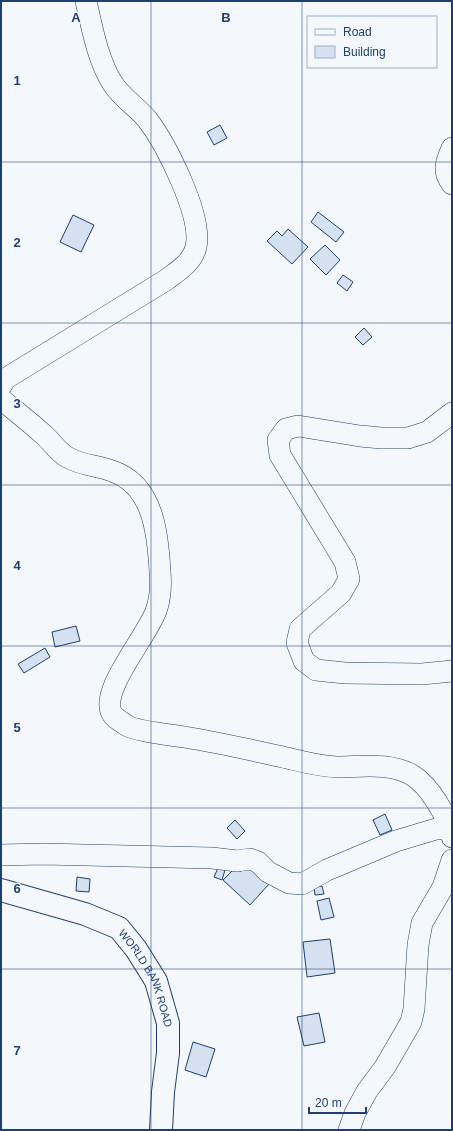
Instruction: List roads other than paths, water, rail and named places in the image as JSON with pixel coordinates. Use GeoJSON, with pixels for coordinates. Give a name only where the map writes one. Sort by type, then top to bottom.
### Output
{"type":"FeatureCollection","features":[{"type":"Feature","properties":{"kind":"main road","name":"WORLD BANK ROAD"},"geometry":{"type":"LineString","coordinates":[[1,890],[85,914],[118,928],[136,949],[156,981],[168,1023],[168,1053],[163,1092],[161,1130]]}},
{"type":"Feature","properties":{"kind":"street"},"geometry":{"type":"LineString","coordinates":[[1,386],[5,379],[166,280],[189,262],[196,248],[197,238],[188,196],[161,140],[147,120],[121,94],[108,75],[86,1]]}},
{"type":"Feature","properties":{"kind":"street"},"geometry":{"type":"LineString","coordinates":[[452,148],[446,160],[444,171],[452,184]]}},
{"type":"Feature","properties":{"kind":"street"},"geometry":{"type":"LineString","coordinates":[[1,399],[45,436],[64,455],[82,465],[111,470],[134,483],[144,495],[154,518],[160,575],[157,608],[142,639],[113,688],[110,703],[112,714],[128,727],[212,742],[314,764],[334,767],[369,766],[394,768],[412,775],[422,784],[441,808],[451,831]]}},
{"type":"Feature","properties":{"kind":"street"},"geometry":{"type":"LineString","coordinates":[[452,413],[427,432],[408,438],[360,436],[298,426],[286,429],[278,440],[280,455],[345,562],[349,579],[341,593],[300,629],[297,643],[304,660],[316,670],[345,673],[422,674],[452,671]]}},
{"type":"Feature","properties":{"kind":"street"},"geometry":{"type":"LineString","coordinates":[[1,855],[43,854],[212,858],[237,861],[250,859],[258,862],[268,872],[289,883],[302,884],[327,870],[396,841],[436,829],[451,831]]}},
{"type":"Feature","properties":{"kind":"street"},"geometry":{"type":"LineString","coordinates":[[349,1130],[355,1113],[367,1091],[385,1067],[411,1022],[422,923],[443,887],[452,860]]}}]}
